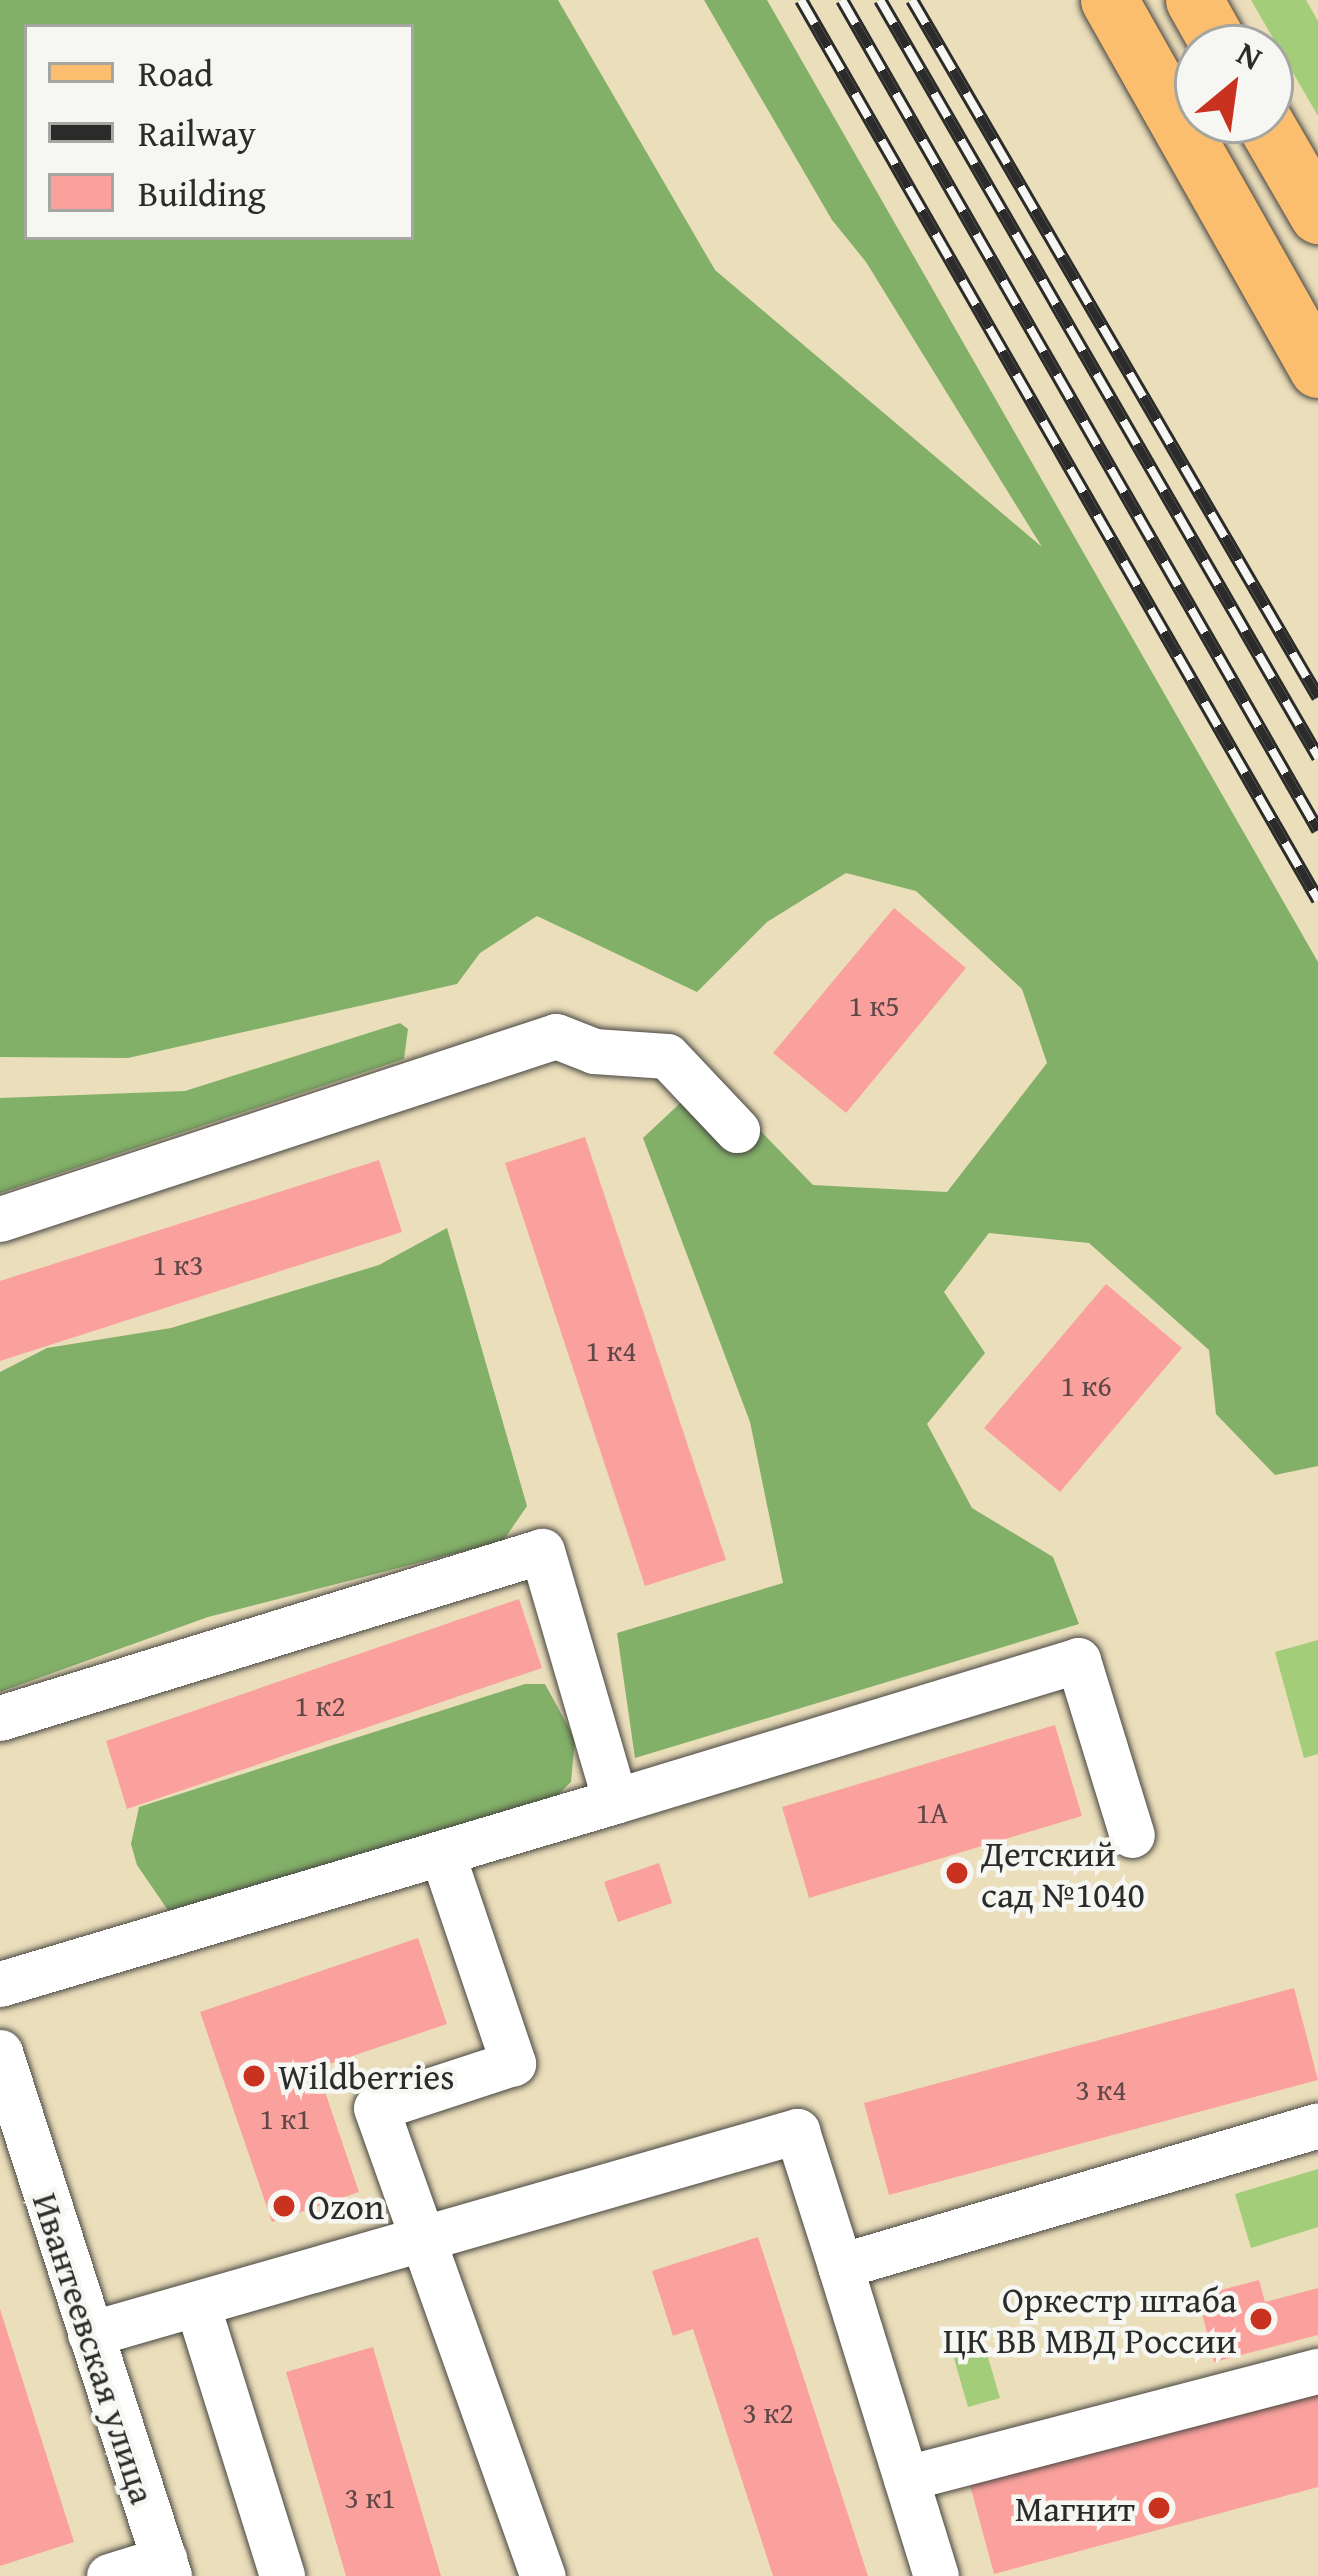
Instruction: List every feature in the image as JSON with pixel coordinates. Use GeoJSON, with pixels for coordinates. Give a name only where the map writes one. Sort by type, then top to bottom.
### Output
{"type":"FeatureCollection","features":[{"type":"Feature","properties":{"kind":"main road"},"geometry":{"type":"LineString","coordinates":[[1109,0],[1318,369]]}},
{"type":"Feature","properties":{"kind":"main road"},"geometry":{"type":"LineString","coordinates":[[1277,144],[1318,215]]}},
{"type":"Feature","properties":{"kind":"street"},"geometry":{"type":"LineString","coordinates":[[0,1220],[556,1036],[594,1051],[667,1056],[737,1130]]}},
{"type":"Feature","properties":{"kind":"street"},"geometry":{"type":"LineString","coordinates":[[0,1718],[542,1551],[615,1801]]}},
{"type":"Feature","properties":{"kind":"street"},"geometry":{"type":"LineString","coordinates":[[0,1984],[442,1856],[1078,1660],[1132,1835]]}},
{"type":"Feature","properties":{"kind":"street"},"geometry":{"type":"LineString","coordinates":[[442,1856],[513,2063],[376,2108],[543,2576]]}},
{"type":"Feature","properties":{"kind":"street","name":"Ивантеевская улица"},"geometry":{"type":"LineString","coordinates":[[0,2052],[166,2568]]}},
{"type":"Feature","properties":{"kind":"street"},"geometry":{"type":"LineString","coordinates":[[839,2266],[1318,2125]]}},
{"type":"Feature","properties":{"kind":"street"},"geometry":{"type":"LineString","coordinates":[[90,2334],[796,2131],[936,2576]]}},
{"type":"Feature","properties":{"kind":"street"},"geometry":{"type":"LineString","coordinates":[[197,2304],[282,2576]]}},
{"type":"Feature","properties":{"kind":"street"},"geometry":{"type":"LineString","coordinates":[[906,2478],[1318,2372]]}},
{"type":"Feature","properties":{"kind":"street"},"geometry":{"type":"LineString","coordinates":[[110,2576],[166,2568]]}},
{"type":"Feature","properties":{"kind":"green space"},"geometry":{"type":"Polygon","coordinates":[[[0,0],[558,0],[715,270],[1042,547],[866,262],[832,220],[704,0],[767,0],[1318,962],[1318,1466],[1275,1475],[1216,1414],[1209,1350],[1089,1243],[989,1233],[944,1292],[985,1353],[927,1424],[972,1508],[1053,1557],[1079,1624],[635,1758],[617,1633],[783,1583],[750,1422],[643,1138],[708,1077],[813,1185],[947,1192],[1047,1063],[1022,989],[916,891],[846,873],[767,922],[697,992],[537,916],[480,953],[457,984],[128,1058],[0,1057],[0,0]]]}},
{"type":"Feature","properties":{"kind":"green space"},"geometry":{"type":"Polygon","coordinates":[[[1251,0],[1306,0],[1318,21],[1318,116],[1294,74],[1294,24],[1265,24],[1251,0]]]}},
{"type":"Feature","properties":{"kind":"green space"},"geometry":{"type":"Polygon","coordinates":[[[400,1023],[408,1029],[404,1059],[0,1193],[0,1098],[185,1091],[400,1023]]]}},
{"type":"Feature","properties":{"kind":"green space"},"geometry":{"type":"Polygon","coordinates":[[[447,1228],[527,1506],[503,1541],[208,1617],[0,1692],[0,1372],[47,1348],[171,1328],[379,1265],[447,1228]]]}},
{"type":"Feature","properties":{"kind":"green space"},"geometry":{"type":"Polygon","coordinates":[[[1318,1640],[1318,1754],[1304,1758],[1275,1652],[1318,1640]]]}},
{"type":"Feature","properties":{"kind":"green space"},"geometry":{"type":"Polygon","coordinates":[[[525,1684],[545,1684],[575,1739],[571,1782],[542,1810],[176,1922],[137,1865],[131,1844],[139,1807],[525,1684]]]}},
{"type":"Feature","properties":{"kind":"green space"},"geometry":{"type":"Polygon","coordinates":[[[1318,2169],[1318,2227],[1251,2248],[1235,2194],[1318,2169]]]}},
{"type":"Feature","properties":{"kind":"green space"},"geometry":{"type":"Polygon","coordinates":[[[980,2330],[1000,2398],[968,2407],[948,2338],[980,2330]]]}},
{"type":"Feature","properties":{"kind":"building"},"geometry":{"type":"Polygon","coordinates":[[[894,908],[966,968],[846,1113],[773,1053],[894,908]]]}},
{"type":"Feature","properties":{"kind":"building"},"geometry":{"type":"Polygon","coordinates":[[[585,1137],[726,1560],[645,1586],[505,1163],[585,1137]]]}},
{"type":"Feature","properties":{"kind":"building"},"geometry":{"type":"Polygon","coordinates":[[[379,1160],[402,1232],[0,1361],[0,1281],[379,1160]]]}},
{"type":"Feature","properties":{"kind":"building"},"geometry":{"type":"Polygon","coordinates":[[[1106,1284],[1182,1348],[1060,1492],[984,1428],[1106,1284]]]}},
{"type":"Feature","properties":{"kind":"building"},"geometry":{"type":"Polygon","coordinates":[[[519,1599],[542,1668],[127,1809],[106,1741],[519,1599]]]}},
{"type":"Feature","properties":{"kind":"building"},"geometry":{"type":"Polygon","coordinates":[[[1055,1725],[1082,1816],[809,1898],[782,1807],[1055,1725]]]}},
{"type":"Feature","properties":{"kind":"building"},"geometry":{"type":"Polygon","coordinates":[[[659,1863],[672,1903],[618,1922],[604,1882],[659,1863]]]}},
{"type":"Feature","properties":{"kind":"building"},"geometry":{"type":"Polygon","coordinates":[[[418,1938],[447,2024],[317,2068],[359,2192],[272,2222],[200,2012],[418,1938]]]}},
{"type":"Feature","properties":{"kind":"building"},"geometry":{"type":"Polygon","coordinates":[[[1294,1988],[1318,2080],[889,2195],[864,2103],[1294,1988]]]}},
{"type":"Feature","properties":{"kind":"building"},"geometry":{"type":"Polygon","coordinates":[[[758,2237],[868,2576],[773,2576],[693,2329],[673,2336],[652,2271],[758,2237]]]}},
{"type":"Feature","properties":{"kind":"building","name":"Оркестр штаба ЦК ВВ МВД России"},"geometry":{"type":"Polygon","coordinates":[[[1259,2280],[1265,2302],[1318,2288],[1318,2335],[1214,2362],[1198,2296],[1259,2280]]]}},
{"type":"Feature","properties":{"kind":"building"},"geometry":{"type":"Polygon","coordinates":[[[0,2309],[74,2542],[0,2566],[0,2309]]]}},
{"type":"Feature","properties":{"kind":"building"},"geometry":{"type":"Polygon","coordinates":[[[373,2347],[441,2576],[346,2576],[286,2372],[373,2347]]]}},
{"type":"Feature","properties":{"kind":"building"},"geometry":{"type":"Polygon","coordinates":[[[1318,2392],[1318,2487],[994,2574],[970,2485],[1318,2392]]]}},
{"type":"Feature","properties":{"kind":"railway"},"geometry":{"type":"LineString","coordinates":[[801,0],[1318,900]]}},
{"type":"Feature","properties":{"kind":"railway"},"geometry":{"type":"LineString","coordinates":[[842,0],[1318,830]]}},
{"type":"Feature","properties":{"kind":"railway"},"geometry":{"type":"LineString","coordinates":[[880,0],[1318,757]]}},
{"type":"Feature","properties":{"kind":"railway"},"geometry":{"type":"LineString","coordinates":[[912,0],[1318,697]]}},
{"type":"Feature","properties":{"kind":"place","name":"Детский сад №1040"},"geometry":{"type":"Point","coordinates":[957,1873]}},
{"type":"Feature","properties":{"kind":"place","name":"Wildberries"},"geometry":{"type":"Point","coordinates":[254,2076]}},
{"type":"Feature","properties":{"kind":"place","name":"Ozon"},"geometry":{"type":"Point","coordinates":[284,2206]}},
{"type":"Feature","properties":{"kind":"place","name":"Оркестр штаба ЦК ВВ МВД России"},"geometry":{"type":"Point","coordinates":[1261,2319]}},
{"type":"Feature","properties":{"kind":"place","name":"Магнит"},"geometry":{"type":"Point","coordinates":[1159,2508]}}]}
